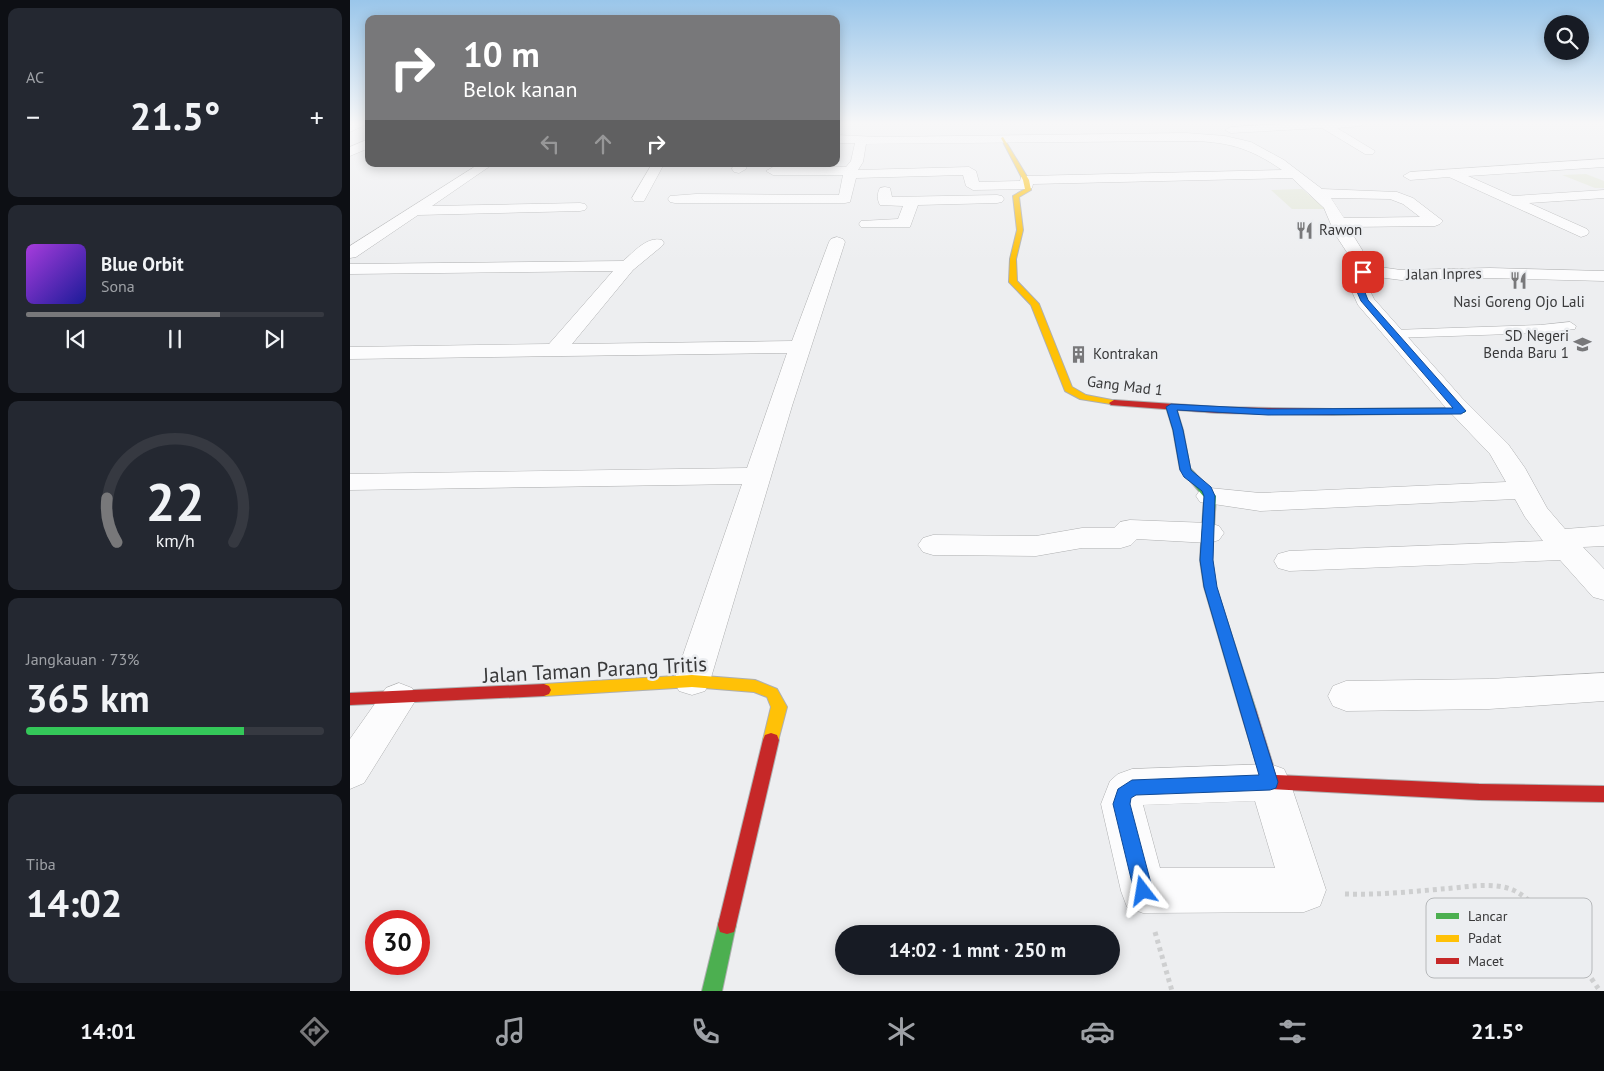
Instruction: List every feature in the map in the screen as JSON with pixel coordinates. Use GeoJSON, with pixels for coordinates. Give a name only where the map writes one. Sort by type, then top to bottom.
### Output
{"type":"FeatureCollection","features":[{"type":"Feature","properties":{"kind":"street"},"geometry":{"type":"LineString","coordinates":[[350,253],[479,169]]}},
{"type":"Feature","properties":{"kind":"street"},"geometry":{"type":"LineString","coordinates":[[639,198],[655,169]]}},
{"type":"Feature","properties":{"kind":"street"},"geometry":{"type":"LineString","coordinates":[[675,199],[845,199],[852,169]]}},
{"type":"Feature","properties":{"kind":"street"},"geometry":{"type":"LineString","coordinates":[[884,191],[885,202],[1016,199],[1016,196],[1028,190],[1019,169]]}},
{"type":"Feature","properties":{"kind":"street"},"geometry":{"type":"LineString","coordinates":[[1286,169],[1318,193],[1330,205],[1344,235],[1362,262],[1364,270],[1358,285],[1360,292],[1393,334],[1461,411],[1499,449],[1524,490],[1534,511],[1604,589]]}},
{"type":"Feature","properties":{"kind":"street"},"geometry":{"type":"LineString","coordinates":[[1410,176],[1508,169]]}},
{"type":"Feature","properties":{"kind":"street"},"geometry":{"type":"LineString","coordinates":[[773,171],[850,173],[969,171],[973,186],[1097,177],[1294,174]]}},
{"type":"Feature","properties":{"kind":"street"},"geometry":{"type":"LineString","coordinates":[[1450,173],[1581,232]]}},
{"type":"Feature","properties":{"kind":"street"},"geometry":{"type":"LineString","coordinates":[[1368,180],[1383,193]]}},
{"type":"Feature","properties":{"kind":"street"},"geometry":{"type":"LineString","coordinates":[[1318,193],[1383,193],[1408,201],[1435,221],[1338,223]]}},
{"type":"Feature","properties":{"kind":"street"},"geometry":{"type":"LineString","coordinates":[[1511,201],[1604,194]]}},
{"type":"Feature","properties":{"kind":"street","name":"Gang Mad 1"},"geometry":{"type":"LineString","coordinates":[[1016,199],[1020,230],[1013,259],[1013,282],[1036,304],[1048,342],[1068,389],[1079,397],[1171,407],[1268,412],[1461,411]]}},
{"type":"Feature","properties":{"kind":"street"},"geometry":{"type":"LineString","coordinates":[[867,224],[904,224],[912,201]]}},
{"type":"Feature","properties":{"kind":"street"},"geometry":{"type":"LineString","coordinates":[[413,211],[580,207]]}},
{"type":"Feature","properties":{"kind":"street"},"geometry":{"type":"LineString","coordinates":[[692,681],[799,347],[837,242]]}},
{"type":"Feature","properties":{"kind":"street"},"geometry":{"type":"LineString","coordinates":[[556,349],[627,266],[656,243]]}},
{"type":"Feature","properties":{"kind":"street"},"geometry":{"type":"LineString","coordinates":[[350,269],[627,266]]}},
{"type":"Feature","properties":{"kind":"street","name":"Jalan Inpres"},"geometry":{"type":"LineString","coordinates":[[1364,270],[1401,275],[1498,273],[1604,276]]}},
{"type":"Feature","properties":{"kind":"street"},"geometry":{"type":"LineString","coordinates":[[350,352],[799,347]]}},
{"type":"Feature","properties":{"kind":"street"},"geometry":{"type":"LineString","coordinates":[[1171,407],[1178,430],[1185,470],[1188,475],[1207,490],[1210,496],[1206,560],[1210,587],[1270,782],[1304,890],[1143,891],[1122,804],[1124,794],[1132,787],[1270,782],[1541,795],[1604,794]]}},
{"type":"Feature","properties":{"kind":"street"},"geometry":{"type":"LineString","coordinates":[[350,482],[759,476]]}},
{"type":"Feature","properties":{"kind":"street"},"geometry":{"type":"LineString","coordinates":[[1210,496],[1260,502],[1524,490]]}},
{"type":"Feature","properties":{"kind":"street"},"geometry":{"type":"LineString","coordinates":[[933,545],[1036,546],[1082,538],[1121,538],[1130,529],[1209,533]]}},
{"type":"Feature","properties":{"kind":"street"},"geometry":{"type":"LineString","coordinates":[[1289,561],[1563,545],[1604,536]]}},
{"type":"Feature","properties":{"kind":"street","name":"Jalan Taman Parang Tritis"},"geometry":{"type":"LineString","coordinates":[[350,699],[399,698],[692,681],[755,686],[772,693],[779,707],[712,991]]}},
{"type":"Feature","properties":{"kind":"street"},"geometry":{"type":"LineString","coordinates":[[1346,696],[1489,694],[1604,687]]}},
{"type":"Feature","properties":{"kind":"street"},"geometry":{"type":"LineString","coordinates":[[350,771],[399,698]]}},
{"type":"Feature","properties":{"kind":"lane"},"geometry":{"type":"LineString","coordinates":[[1393,334],[1540,329],[1570,326]]}},
{"type":"Feature","properties":{"kind":"path"},"geometry":{"type":"LineString","coordinates":[[1304,890],[1372,895],[1484,886],[1502,887],[1516,891],[1524,898]]}},
{"type":"Feature","properties":{"kind":"path"},"geometry":{"type":"LineString","coordinates":[[1143,891],[1172,991]]}},
{"type":"Feature","properties":{"kind":"path"},"geometry":{"type":"LineString","coordinates":[[1590,978],[1600,991]]}},
{"type":"Feature","properties":{"kind":"shaded area"},"geometry":{"type":"Polygon","coordinates":[[[1586,174],[1604,181],[1604,188],[1595,188],[1562,175],[1586,174]]]}},
{"type":"Feature","properties":{"kind":"shaded area"},"geometry":{"type":"Polygon","coordinates":[[[1302,189],[1326,209],[1292,209],[1271,190],[1302,189]]]}},
{"type":"Feature","properties":{"kind":"traffic: fast"},"geometry":{"type":"LineString","coordinates":[[1171,407],[1178,430],[1185,469],[1210,496],[1206,560],[1210,587],[1248,710]]}},
{"type":"Feature","properties":{"kind":"traffic: fast"},"geometry":{"type":"LineString","coordinates":[[1333,412],[1461,411]]}},
{"type":"Feature","properties":{"kind":"traffic: fast"},"geometry":{"type":"LineString","coordinates":[[712,991],[727,925]]}},
{"type":"Feature","properties":{"kind":"traffic: slow"},"geometry":{"type":"LineString","coordinates":[[1020,169],[1026,180],[1028,190],[1016,196],[1020,230],[1013,259],[1013,282],[1035,304],[1068,389],[1083,397],[1114,403]]}},
{"type":"Feature","properties":{"kind":"traffic: slow"},"geometry":{"type":"LineString","coordinates":[[544,690],[692,681],[755,686],[772,693],[779,707],[771,740]]}},
{"type":"Feature","properties":{"kind":"traffic: jam"},"geometry":{"type":"LineString","coordinates":[[1114,403],[1218,410],[1333,412]]}},
{"type":"Feature","properties":{"kind":"traffic: jam"},"geometry":{"type":"LineString","coordinates":[[350,699],[544,690]]}},
{"type":"Feature","properties":{"kind":"traffic: jam"},"geometry":{"type":"LineString","coordinates":[[1248,710],[1270,782],[1479,792],[1604,794]]}},
{"type":"Feature","properties":{"kind":"traffic: jam"},"geometry":{"type":"LineString","coordinates":[[727,925],[771,740]]}},
{"type":"Feature","properties":{"kind":"place","name":"Rawon"},"geometry":{"type":"Point","coordinates":[1305,230]}},
{"type":"Feature","properties":{"kind":"place","name":"Nasi Goreng Ojo Lali"},"geometry":{"type":"Point","coordinates":[1519,281]}},
{"type":"Feature","properties":{"kind":"place","name":"SD Negeri Benda Baru 1"},"geometry":{"type":"Point","coordinates":[1583,345]}},
{"type":"Feature","properties":{"kind":"place","name":"Kontrakan"},"geometry":{"type":"Point","coordinates":[1079,354]}},
{"type":"Feature","properties":{"kind":"route"},"geometry":{"type":"LineString","coordinates":[[1143,891],[1122,804],[1124,794],[1132,787],[1270,782],[1210,587],[1206,560],[1210,496],[1207,490],[1188,475],[1185,470],[1178,430],[1171,407],[1268,412],[1461,411],[1365,301],[1358,285],[1363,272]]}}]}
